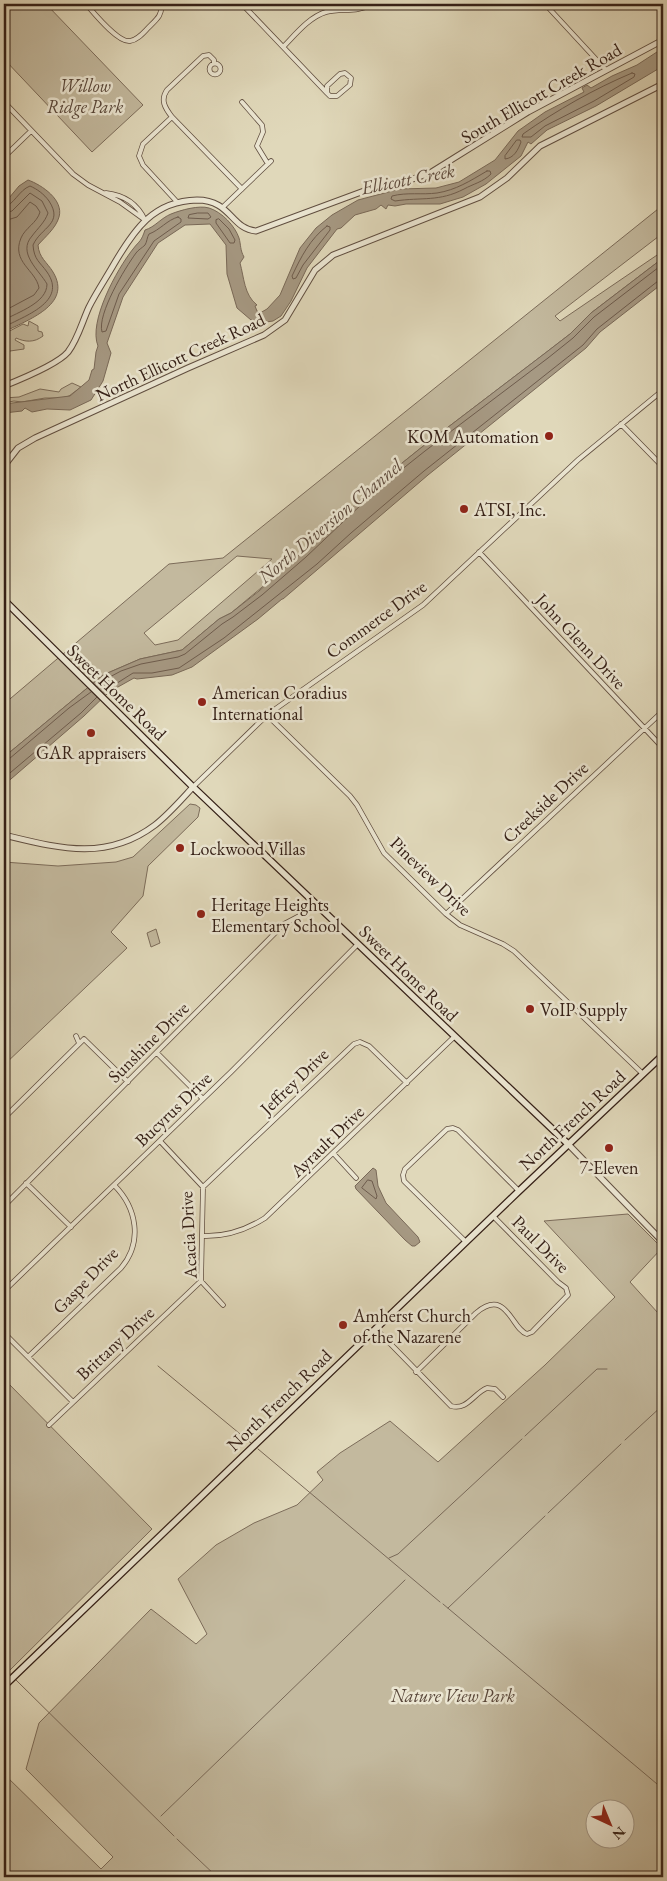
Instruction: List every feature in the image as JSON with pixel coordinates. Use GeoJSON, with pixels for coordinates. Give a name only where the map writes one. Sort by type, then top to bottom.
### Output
{"type":"FeatureCollection","features":[{"type":"Feature","properties":{"kind":"main road","name":"Sweet Home Road"},"geometry":{"type":"LineString","coordinates":[[4,600],[193,787],[568,1144]]}},
{"type":"Feature","properties":{"kind":"main road","name":"North French Road"},"geometry":{"type":"LineString","coordinates":[[4,1686],[663,1055]]}},
{"type":"Feature","properties":{"kind":"street"},"geometry":{"type":"LineString","coordinates":[[86,4],[119,38],[130,41],[138,38],[159,17],[161,11],[160,4]]}},
{"type":"Feature","properties":{"kind":"street"},"geometry":{"type":"LineString","coordinates":[[242,4],[327,93],[333,97],[337,96],[351,83],[350,76],[345,73],[340,74],[327,86],[327,93]]}},
{"type":"Feature","properties":{"kind":"street"},"geometry":{"type":"LineString","coordinates":[[283,47],[318,15],[329,11],[360,9],[372,4]]}},
{"type":"Feature","properties":{"kind":"street"},"geometry":{"type":"LineString","coordinates":[[545,4],[606,70]]}},
{"type":"Feature","properties":{"kind":"street","name":"South Ellicott Creek Road"},"geometry":{"type":"LineString","coordinates":[[223,207],[245,229],[256,231],[364,191],[420,178],[440,168],[508,124],[663,40]]}},
{"type":"Feature","properties":{"kind":"street"},"geometry":{"type":"LineString","coordinates":[[214,63],[214,60],[205,54],[167,90],[164,97],[164,105],[172,117],[242,189]]}},
{"type":"Feature","properties":{"kind":"street","name":"North Ellicott Creek Road"},"geometry":{"type":"LineString","coordinates":[[4,466],[18,448],[35,438],[269,332],[285,320],[315,270],[333,255],[480,196],[507,178],[540,146],[663,84]]}},
{"type":"Feature","properties":{"kind":"street"},"geometry":{"type":"LineString","coordinates":[[4,102],[73,174],[88,185],[127,206],[145,220]]}},
{"type":"Feature","properties":{"kind":"street"},"geometry":{"type":"LineString","coordinates":[[4,386],[57,361],[68,352],[107,276],[132,234],[145,220],[160,210],[178,203],[204,201],[223,207],[269,163],[258,146],[263,132],[262,125],[242,102]]}},
{"type":"Feature","properties":{"kind":"street"},"geometry":{"type":"LineString","coordinates":[[172,117],[143,144],[139,156],[143,165],[178,203]]}},
{"type":"Feature","properties":{"kind":"street"},"geometry":{"type":"LineString","coordinates":[[4,157],[31,131]]}},
{"type":"Feature","properties":{"kind":"street","name":"Commerce Drive"},"geometry":{"type":"LineString","coordinates":[[193,787],[267,714],[423,605],[579,459],[663,390]]}},
{"type":"Feature","properties":{"kind":"street"},"geometry":{"type":"LineString","coordinates":[[621,424],[663,467]]}},
{"type":"Feature","properties":{"kind":"street","name":"John Glenn Drive"},"geometry":{"type":"LineString","coordinates":[[480,552],[663,748]]}},
{"type":"Feature","properties":{"kind":"street","name":"Creekside Drive"},"geometry":{"type":"LineString","coordinates":[[446,914],[663,711]]}},
{"type":"Feature","properties":{"kind":"street","name":"Pineview Drive"},"geometry":{"type":"LineString","coordinates":[[267,714],[350,796],[358,805],[376,842],[384,853],[446,914],[460,925],[514,950],[643,1074]]}},
{"type":"Feature","properties":{"kind":"street"},"geometry":{"type":"LineString","coordinates":[[4,835],[76,850],[113,846],[137,836],[153,826],[193,787]]}},
{"type":"Feature","properties":{"kind":"street","name":"Sunshine Drive"},"geometry":{"type":"LineString","coordinates":[[4,1206],[284,924],[305,913],[315,903]]}},
{"type":"Feature","properties":{"kind":"street","name":"Bucyrus Drive"},"geometry":{"type":"LineString","coordinates":[[4,1291],[203,1099],[358,944]]}},
{"type":"Feature","properties":{"kind":"street"},"geometry":{"type":"LineString","coordinates":[[76,1036],[79,1043]]}},
{"type":"Feature","properties":{"kind":"street","name":"Ayrault Drive"},"geometry":{"type":"LineString","coordinates":[[202,1236],[229,1234],[256,1224],[273,1212],[454,1037]]}},
{"type":"Feature","properties":{"kind":"street"},"geometry":{"type":"LineString","coordinates":[[4,1118],[84,1039],[128,1082]]}},
{"type":"Feature","properties":{"kind":"street","name":"Jeffrey Drive"},"geometry":{"type":"LineString","coordinates":[[203,1187],[354,1044],[360,1042],[369,1046],[407,1083]]}},
{"type":"Feature","properties":{"kind":"street"},"geometry":{"type":"LineString","coordinates":[[157,1053],[203,1099]]}},
{"type":"Feature","properties":{"kind":"street"},"geometry":{"type":"LineString","coordinates":[[466,1242],[404,1180],[402,1175],[405,1169],[447,1129],[453,1128],[458,1130],[519,1191]]}},
{"type":"Feature","properties":{"kind":"street","name":"Acacia Drive"},"geometry":{"type":"LineString","coordinates":[[160,1141],[203,1187],[201,1281],[223,1304]]}},
{"type":"Feature","properties":{"kind":"street","name":"Sweet Home Road"},"geometry":{"type":"LineString","coordinates":[[568,1144],[663,1242]]}},
{"type":"Feature","properties":{"kind":"street"},"geometry":{"type":"LineString","coordinates":[[334,1154],[356,1178]]}},
{"type":"Feature","properties":{"kind":"street"},"geometry":{"type":"LineString","coordinates":[[26,1183],[71,1227]]}},
{"type":"Feature","properties":{"kind":"street","name":"Gaspe Drive"},"geometry":{"type":"LineString","coordinates":[[28,1357],[122,1268],[128,1260],[134,1241],[134,1218],[126,1199],[114,1185]]}},
{"type":"Feature","properties":{"kind":"street","name":"Paul Drive"},"geometry":{"type":"LineString","coordinates":[[416,1372],[484,1307],[494,1305],[502,1308],[512,1317],[522,1332],[527,1334],[532,1332],[568,1295],[566,1288],[493,1216]]}},
{"type":"Feature","properties":{"kind":"street","name":"Brittany Drive"},"geometry":{"type":"LineString","coordinates":[[49,1424],[201,1281]]}},
{"type":"Feature","properties":{"kind":"street"},"geometry":{"type":"LineString","coordinates":[[376,1329],[448,1404],[455,1407],[466,1405],[487,1388],[496,1389],[503,1397]]}},
{"type":"Feature","properties":{"kind":"street"},"geometry":{"type":"LineString","coordinates":[[4,1333],[72,1402]]}},
{"type":"Feature","properties":{"kind":"green space","name":"Willow Ridge Park"},"geometry":{"type":"Polygon","coordinates":[[[4,4],[46,4],[143,105],[92,152],[4,59],[4,4]]]}},
{"type":"Feature","properties":{"kind":"green space"},"geometry":{"type":"Polygon","coordinates":[[[663,205],[663,233],[555,316],[560,321],[663,251],[663,258],[591,313],[570,334],[376,484],[303,553],[231,613],[219,619],[182,650],[140,659],[103,675],[4,757],[4,704],[169,564],[223,558],[663,205]],[[237,556],[144,633],[155,645],[178,640],[272,559],[237,556]]]}},
{"type":"Feature","properties":{"kind":"green space"},"geometry":{"type":"Polygon","coordinates":[[[29,321],[38,326],[38,331],[42,332],[43,336],[30,341],[16,338],[15,340],[24,345],[24,349],[10,351],[4,360],[4,334],[23,324],[28,326],[29,321]]]}},
{"type":"Feature","properties":{"kind":"green space"},"geometry":{"type":"Polygon","coordinates":[[[72,383],[81,387],[69,396],[4,403],[4,398],[19,397],[40,389],[59,392],[72,383]]]}},
{"type":"Feature","properties":{"kind":"green space"},"geometry":{"type":"Polygon","coordinates":[[[190,804],[200,808],[198,817],[148,866],[143,896],[111,932],[127,948],[4,1065],[4,862],[58,866],[116,862],[133,857],[190,804]]]}},
{"type":"Feature","properties":{"kind":"green space"},"geometry":{"type":"Polygon","coordinates":[[[156,929],[160,943],[151,947],[147,933],[156,929]]]}},
{"type":"Feature","properties":{"kind":"green space","name":"Nature View Park"},"geometry":{"type":"Polygon","coordinates":[[[628,1214],[662,1248],[630,1282],[658,1313],[663,1310],[663,1877],[4,1877],[4,1774],[101,1869],[113,1857],[26,1769],[39,1723],[151,1609],[196,1644],[207,1634],[178,1579],[216,1545],[254,1523],[297,1505],[323,1480],[317,1472],[340,1453],[390,1421],[438,1462],[545,1365],[615,1297],[544,1221],[628,1214]]]}},
{"type":"Feature","properties":{"kind":"green space"},"geometry":{"type":"Polygon","coordinates":[[[4,1379],[152,1529],[4,1676],[4,1379]]]}},
{"type":"Feature","properties":{"kind":"water","name":"Ellicott Creek"},"geometry":{"type":"Polygon","coordinates":[[[663,48],[663,66],[596,106],[547,130],[531,144],[528,142],[521,156],[486,184],[463,197],[440,204],[388,205],[386,209],[381,205],[376,209],[355,215],[341,228],[337,229],[307,268],[291,301],[281,316],[273,321],[260,323],[251,320],[237,308],[227,274],[226,245],[210,224],[185,225],[158,243],[123,297],[107,343],[111,353],[103,381],[91,400],[70,410],[47,409],[32,412],[25,408],[22,411],[4,413],[4,404],[70,396],[89,380],[94,369],[98,346],[96,336],[100,310],[112,282],[145,230],[167,216],[175,212],[205,207],[214,210],[227,220],[239,238],[244,257],[240,263],[247,291],[257,305],[255,306],[257,311],[260,313],[267,309],[280,295],[300,248],[316,228],[332,215],[358,200],[400,189],[436,188],[459,182],[495,160],[518,131],[545,112],[584,92],[582,88],[587,85],[591,88],[637,65],[663,48]]]}},
{"type":"Feature","properties":{"kind":"water"},"geometry":{"type":"Polygon","coordinates":[[[28,180],[51,194],[60,211],[58,221],[38,245],[42,257],[53,272],[58,284],[57,294],[45,310],[4,332],[4,204],[19,186],[28,180]]]}},
{"type":"Feature","properties":{"kind":"water"},"geometry":{"type":"Polygon","coordinates":[[[663,258],[663,283],[600,332],[586,348],[428,475],[258,619],[192,667],[172,675],[134,678],[109,692],[4,785],[4,757],[103,675],[140,659],[182,650],[219,619],[231,613],[259,591],[375,487],[376,484],[570,334],[591,313],[663,258]]]}},
{"type":"Feature","properties":{"kind":"water"},"geometry":{"type":"Polygon","coordinates":[[[373,1168],[376,1170],[378,1186],[386,1203],[418,1237],[420,1242],[415,1246],[412,1246],[405,1240],[356,1189],[355,1186],[373,1168]]]}},
{"type":"Feature","properties":{"kind":"waterway"},"geometry":{"type":"LineString","coordinates":[[158,1366],[251,1443]]}},
{"type":"Feature","properties":{"kind":"waterway"},"geometry":{"type":"LineString","coordinates":[[525,1436],[597,1369],[607,1369]]}},
{"type":"Feature","properties":{"kind":"waterway"},"geometry":{"type":"LineString","coordinates":[[625,1440],[663,1405]]}},
{"type":"Feature","properties":{"kind":"waterway"},"geometry":{"type":"LineString","coordinates":[[389,1558],[398,1554],[522,1439]]}},
{"type":"Feature","properties":{"kind":"waterway"},"geometry":{"type":"LineString","coordinates":[[548,1513],[621,1444]]}},
{"type":"Feature","properties":{"kind":"waterway"},"geometry":{"type":"LineString","coordinates":[[258,1449],[440,1602]]}},
{"type":"Feature","properties":{"kind":"waterway"},"geometry":{"type":"LineString","coordinates":[[448,1608],[545,1516]]}},
{"type":"Feature","properties":{"kind":"waterway"},"geometry":{"type":"LineString","coordinates":[[161,1816],[405,1580]]}},
{"type":"Feature","properties":{"kind":"waterway"},"geometry":{"type":"LineString","coordinates":[[443,1604],[663,1789]]}},
{"type":"Feature","properties":{"kind":"waterway"},"geometry":{"type":"LineString","coordinates":[[4,1667],[10,1673]]}},
{"type":"Feature","properties":{"kind":"waterway"},"geometry":{"type":"LineString","coordinates":[[15,1679],[174,1836]]}},
{"type":"Feature","properties":{"kind":"waterway"},"geometry":{"type":"LineString","coordinates":[[177,1839],[217,1877]]}},
{"type":"Feature","properties":{"kind":"place","name":"KOM Automation"},"geometry":{"type":"Point","coordinates":[549,436]}},
{"type":"Feature","properties":{"kind":"place","name":"ATSI, Inc."},"geometry":{"type":"Point","coordinates":[464,509]}},
{"type":"Feature","properties":{"kind":"place","name":"American Coradius International"},"geometry":{"type":"Point","coordinates":[202,702]}},
{"type":"Feature","properties":{"kind":"place","name":"GAR appraisers"},"geometry":{"type":"Point","coordinates":[91,733]}},
{"type":"Feature","properties":{"kind":"place","name":"Lockwood Villas"},"geometry":{"type":"Point","coordinates":[180,848]}},
{"type":"Feature","properties":{"kind":"place","name":"Heritage Heights Elementary School"},"geometry":{"type":"Point","coordinates":[201,914]}},
{"type":"Feature","properties":{"kind":"place","name":"VoIP Supply"},"geometry":{"type":"Point","coordinates":[530,1009]}},
{"type":"Feature","properties":{"kind":"place","name":"7-Eleven"},"geometry":{"type":"Point","coordinates":[609,1148]}},
{"type":"Feature","properties":{"kind":"place","name":"Amherst Church of the Nazarene"},"geometry":{"type":"Point","coordinates":[343,1325]}},
{"type":"Feature","properties":{"kind":"water label","name":"North Diversion Channel"},"geometry":{"type":"Point","coordinates":[330,521]}}]}
